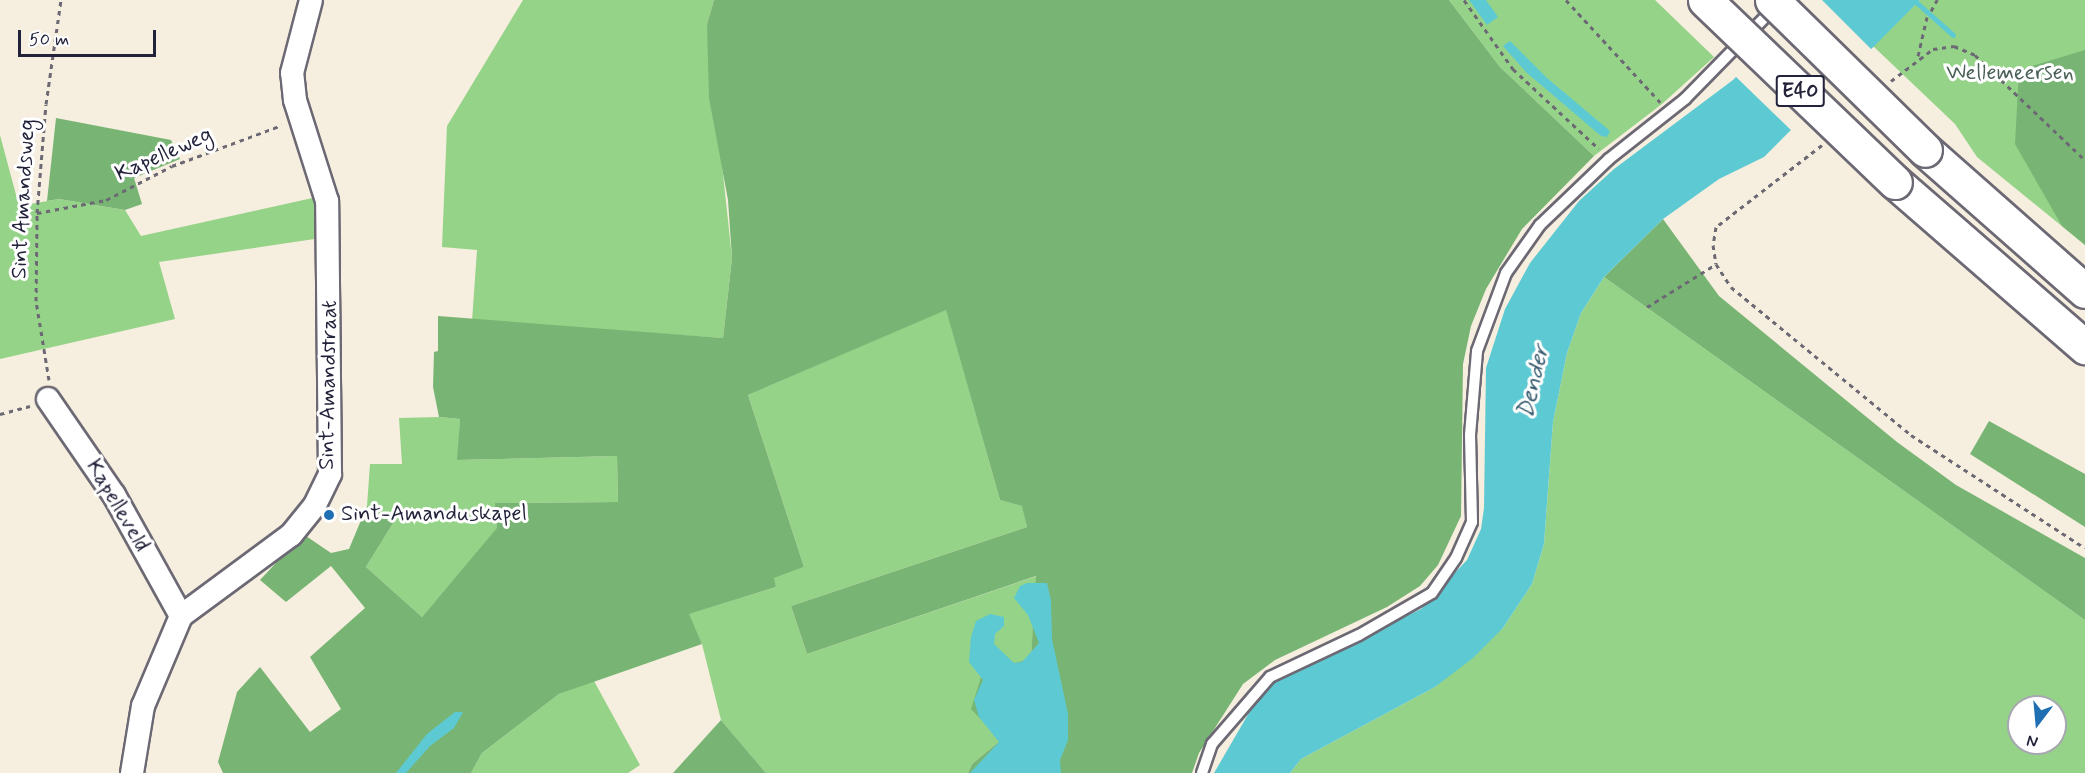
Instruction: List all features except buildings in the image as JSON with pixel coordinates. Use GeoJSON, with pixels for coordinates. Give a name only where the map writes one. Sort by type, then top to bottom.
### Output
{"type":"FeatureCollection","features":[{"type":"Feature","properties":{"kind":"highway","name":"E40"},"geometry":{"type":"LineString","coordinates":[[1705,0],[1896,182],[2085,347]]}},
{"type":"Feature","properties":{"kind":"highway","name":"E40"},"geometry":{"type":"LineString","coordinates":[[1772,0],[1925,150],[2085,291]]}},
{"type":"Feature","properties":{"kind":"street","name":"Sint-Amandstraat"},"geometry":{"type":"LineString","coordinates":[[181,616],[291,535],[314,507],[330,474],[327,201],[302,118],[292,73],[311,0]]}},
{"type":"Feature","properties":{"kind":"street","name":"Kapelleveld"},"geometry":{"type":"LineString","coordinates":[[48,399],[114,495],[181,616]]}},
{"type":"Feature","properties":{"kind":"street"},"geometry":{"type":"LineString","coordinates":[[132,773],[143,706],[181,616]]}},
{"type":"Feature","properties":{"kind":"lane"},"geometry":{"type":"LineString","coordinates":[[1202,773],[1212,744],[1270,677],[1359,634],[1432,593],[1456,558],[1472,522],[1470,435],[1477,351],[1506,273],[1540,225],[1609,159],[1669,112],[1781,0]]}},
{"type":"Feature","properties":{"kind":"path","name":"Sint Amandsweg"},"geometry":{"type":"LineString","coordinates":[[48,399],[50,384],[36,301],[37,213],[46,104],[61,0]]}},
{"type":"Feature","properties":{"kind":"path"},"geometry":{"type":"LineString","coordinates":[[1464,0],[1513,69],[1609,159]]}},
{"type":"Feature","properties":{"kind":"path"},"geometry":{"type":"LineString","coordinates":[[1566,0],[1669,112]]}},
{"type":"Feature","properties":{"kind":"path"},"geometry":{"type":"LineString","coordinates":[[1931,11],[1937,0]]}},
{"type":"Feature","properties":{"kind":"path"},"geometry":{"type":"LineString","coordinates":[[1918,57],[1927,17]]}},
{"type":"Feature","properties":{"kind":"path"},"geometry":{"type":"LineString","coordinates":[[1901,71],[1918,57],[1933,49],[1953,46],[1975,55],[2085,160]]}},
{"type":"Feature","properties":{"kind":"path","name":"Kapelleweg"},"geometry":{"type":"LineString","coordinates":[[37,213],[106,200],[172,166],[302,118]]}},
{"type":"Feature","properties":{"kind":"path"},"geometry":{"type":"LineString","coordinates":[[1814,153],[1716,227],[1716,264],[1731,287],[1911,435],[2085,548]]}},
{"type":"Feature","properties":{"kind":"path"},"geometry":{"type":"LineString","coordinates":[[1647,307],[1716,264]]}},
{"type":"Feature","properties":{"kind":"path"},"geometry":{"type":"LineString","coordinates":[[0,414],[48,399]]}},
{"type":"Feature","properties":{"kind":"green space"},"geometry":{"type":"Polygon","coordinates":[[[523,0],[714,0],[707,24],[732,258],[723,338],[472,321],[477,250],[442,247],[447,126],[523,0]]]}},
{"type":"Feature","properties":{"kind":"green space"},"geometry":{"type":"Polygon","coordinates":[[[714,0],[1449,0],[1500,67],[1594,156],[1522,229],[1486,289],[1471,326],[1463,364],[1461,516],[1438,565],[1420,586],[1387,607],[1275,660],[1243,684],[1199,753],[1192,773],[968,773],[972,764],[1001,740],[971,709],[982,674],[1031,658],[1036,576],[807,654],[791,606],[1027,527],[1022,506],[1000,500],[946,310],[748,395],[804,567],[774,578],[776,587],[689,614],[702,644],[559,694],[482,753],[471,773],[223,773],[218,762],[237,692],[260,667],[310,732],[341,709],[310,657],[365,608],[331,566],[286,602],[260,580],[303,534],[331,553],[349,549],[367,506],[395,520],[366,567],[422,617],[497,528],[495,503],[618,502],[617,456],[457,460],[460,419],[439,417],[433,387],[434,352],[438,351],[438,316],[723,338],[732,258],[728,200],[709,98],[707,24],[714,0]]]}},
{"type":"Feature","properties":{"kind":"green space"},"geometry":{"type":"Polygon","coordinates":[[[1449,0],[1655,0],[1714,57],[1662,104],[1594,156],[1500,67],[1449,0]]]}},
{"type":"Feature","properties":{"kind":"green space","name":"Wellemeersen"},"geometry":{"type":"Polygon","coordinates":[[[1920,0],[2085,0],[2085,245],[1977,157],[1955,124],[1872,45],[1920,0]]]}},
{"type":"Feature","properties":{"kind":"green space"},"geometry":{"type":"Polygon","coordinates":[[[2085,50],[2085,245],[2062,226],[2015,144],[2019,70],[2085,50]]]}},
{"type":"Feature","properties":{"kind":"green space"},"geometry":{"type":"Polygon","coordinates":[[[56,118],[171,140],[180,159],[134,178],[142,204],[125,210],[59,199],[47,201],[56,118]]]}},
{"type":"Feature","properties":{"kind":"green space"},"geometry":{"type":"Polygon","coordinates":[[[0,135],[19,206],[59,199],[125,210],[141,236],[317,197],[321,238],[159,262],[175,319],[0,359],[0,135]]]}},
{"type":"Feature","properties":{"kind":"green space"},"geometry":{"type":"Polygon","coordinates":[[[1663,219],[1719,296],[1897,442],[1956,485],[2085,558],[2085,620],[1604,277],[1663,219]]]}},
{"type":"Feature","properties":{"kind":"green space"},"geometry":{"type":"Polygon","coordinates":[[[1604,277],[2085,620],[2085,773],[1290,773],[1301,759],[1435,687],[1503,628],[1532,584],[1544,544],[1553,422],[1567,353],[1581,313],[1604,277]]]}},
{"type":"Feature","properties":{"kind":"green space"},"geometry":{"type":"Polygon","coordinates":[[[946,309],[1000,500],[1023,506],[1027,527],[791,606],[807,654],[1037,576],[1031,658],[1001,740],[972,764],[968,773],[766,773],[721,720],[702,644],[688,614],[776,587],[773,578],[804,567],[748,395],[946,309]]]}},
{"type":"Feature","properties":{"kind":"green space"},"geometry":{"type":"Polygon","coordinates":[[[399,418],[460,419],[458,460],[617,456],[618,502],[496,503],[498,528],[422,617],[366,567],[395,520],[367,506],[370,464],[402,464],[399,418]]]}},
{"type":"Feature","properties":{"kind":"green space"},"geometry":{"type":"Polygon","coordinates":[[[1989,421],[2085,474],[2085,527],[1970,454],[1989,421]]]}},
{"type":"Feature","properties":{"kind":"green space"},"geometry":{"type":"Polygon","coordinates":[[[594,681],[640,765],[628,773],[471,773],[482,753],[559,694],[594,681]]]}},
{"type":"Feature","properties":{"kind":"green space"},"geometry":{"type":"Polygon","coordinates":[[[721,720],[766,773],[673,773],[721,720]]]}},
{"type":"Feature","properties":{"kind":"water"},"geometry":{"type":"Polygon","coordinates":[[[1469,0],[1486,0],[1498,17],[1487,25],[1469,0]]]}},
{"type":"Feature","properties":{"kind":"water","name":"Dender"},"geometry":{"type":"Polygon","coordinates":[[[1811,0],[1920,0],[1764,157],[1719,179],[1663,219],[1604,277],[1581,313],[1567,353],[1553,422],[1544,544],[1532,584],[1503,628],[1473,658],[1435,687],[1301,759],[1290,773],[1214,773],[1257,699],[1281,677],[1421,609],[1467,560],[1481,529],[1484,508],[1486,368],[1505,309],[1530,263],[1579,201],[1614,169],[1733,80],[1811,0]]]}},
{"type":"Feature","properties":{"kind":"water"},"geometry":{"type":"Polygon","coordinates":[[[1510,41],[1547,78],[1610,131],[1607,137],[1601,136],[1527,73],[1503,46],[1510,41]]]}},
{"type":"Feature","properties":{"kind":"water"},"geometry":{"type":"Polygon","coordinates":[[[1027,583],[1047,583],[1051,601],[1052,639],[1068,714],[1068,740],[1060,760],[1061,773],[970,773],[999,742],[979,717],[974,700],[983,680],[969,662],[971,637],[976,621],[990,614],[1004,617],[1004,626],[995,634],[994,644],[1014,663],[1022,662],[1039,643],[1028,615],[1014,598],[1020,586],[1027,583]]]}},
{"type":"Feature","properties":{"kind":"water"},"geometry":{"type":"Polygon","coordinates":[[[455,712],[463,712],[454,728],[430,746],[406,773],[396,773],[427,734],[455,712]]]}},
{"type":"Feature","properties":{"kind":"pier"},"geometry":{"type":"Polygon","coordinates":[[[1807,0],[1822,0],[1872,50],[1794,133],[1734,75],[1807,0]]]}},
{"type":"Feature","properties":{"kind":"waterway"},"geometry":{"type":"LineString","coordinates":[[1917,3],[1953,35]]}},
{"type":"Feature","properties":{"kind":"place","name":"Sint-Amanduskapel"},"geometry":{"type":"Point","coordinates":[329,515]}}]}
